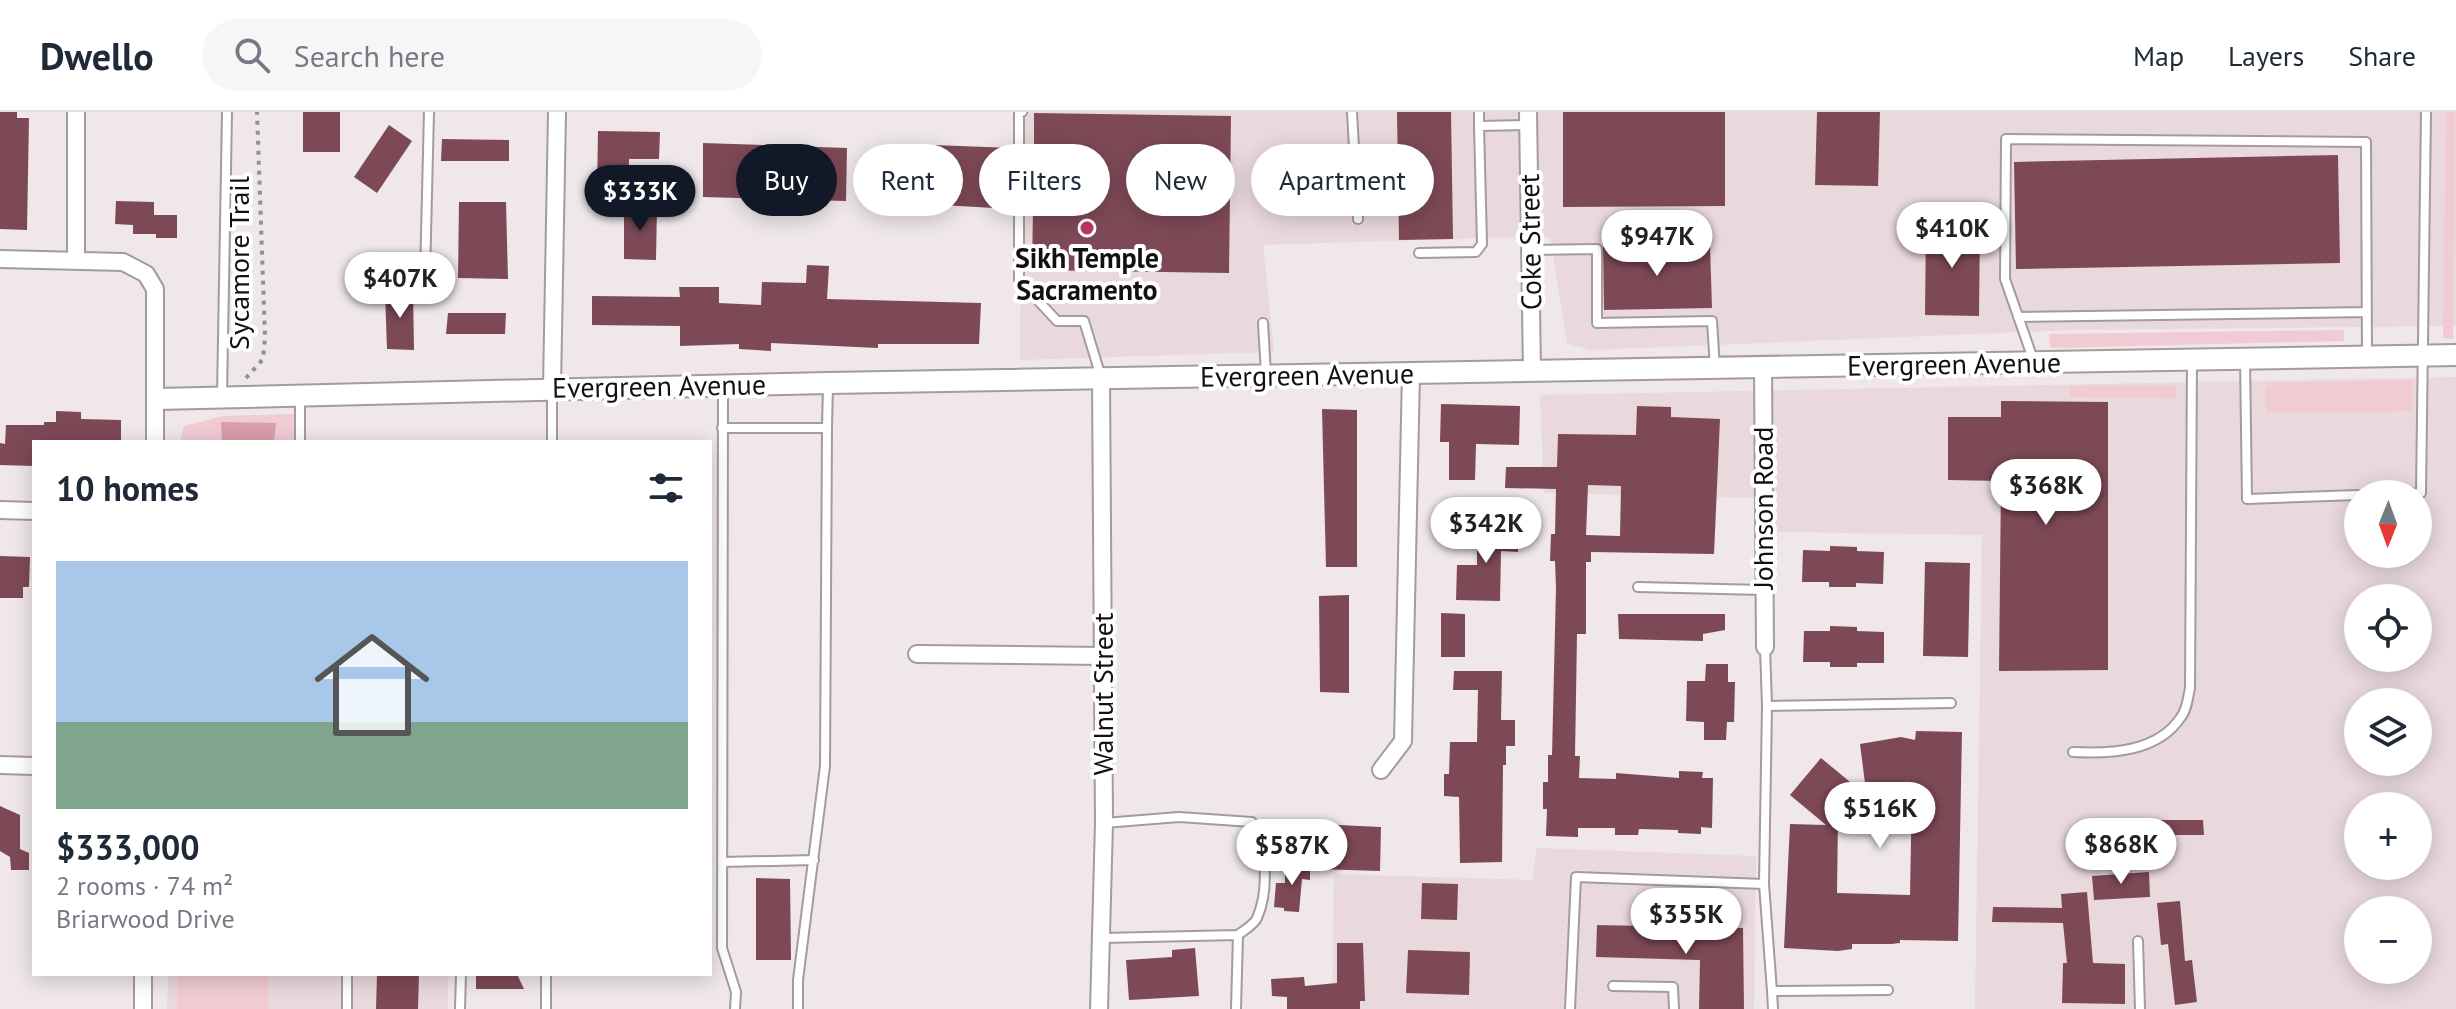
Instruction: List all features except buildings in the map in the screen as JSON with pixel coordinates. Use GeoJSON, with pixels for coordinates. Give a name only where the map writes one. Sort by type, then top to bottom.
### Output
{"type":"FeatureCollection","features":[{"type":"Feature","properties":{"kind":"street"},"geometry":{"type":"LineString","coordinates":[[76,112],[76,259]]}},
{"type":"Feature","properties":{"kind":"street"},"geometry":{"type":"LineString","coordinates":[[552,388],[557,112]]}},
{"type":"Feature","properties":{"kind":"street","name":"Coke Street"},"geometry":{"type":"LineString","coordinates":[[1528,119],[1532,372]]}},
{"type":"Feature","properties":{"kind":"street"},"geometry":{"type":"LineString","coordinates":[[0,259],[123,262],[146,274],[155,289],[155,440]]}},
{"type":"Feature","properties":{"kind":"street","name":"Evergreen Avenue"},"geometry":{"type":"LineString","coordinates":[[157,399],[552,388],[2456,355]]}},
{"type":"Feature","properties":{"kind":"street","name":"Johnson Road"},"geometry":{"type":"LineString","coordinates":[[1763,368],[1765,647]]}},
{"type":"Feature","properties":{"kind":"street"},"geometry":{"type":"LineString","coordinates":[[1381,770],[1403,741],[1411,373]]}},
{"type":"Feature","properties":{"kind":"street","name":"Walnut Street"},"geometry":{"type":"LineString","coordinates":[[1099,1009],[1104,823],[1101,378]]}},
{"type":"Feature","properties":{"kind":"street"},"geometry":{"type":"LineString","coordinates":[[0,510],[32,511]]}},
{"type":"Feature","properties":{"kind":"street"},"geometry":{"type":"LineString","coordinates":[[917,654],[1103,656]]}},
{"type":"Feature","properties":{"kind":"street"},"geometry":{"type":"LineString","coordinates":[[0,765],[32,766]]}},
{"type":"Feature","properties":{"kind":"street"},"geometry":{"type":"LineString","coordinates":[[143,976],[143,1009]]}},
{"type":"Feature","properties":{"kind":"lane"},"geometry":{"type":"LineString","coordinates":[[222,397],[227,112]]}},
{"type":"Feature","properties":{"kind":"lane"},"geometry":{"type":"LineString","coordinates":[[425,276],[429,112]]}},
{"type":"Feature","properties":{"kind":"lane"},"geometry":{"type":"LineString","coordinates":[[1022,112],[1019,114],[1019,280],[1057,321],[1084,321],[1101,378]]}},
{"type":"Feature","properties":{"kind":"lane"},"geometry":{"type":"LineString","coordinates":[[1352,112],[1358,219]]}},
{"type":"Feature","properties":{"kind":"lane"},"geometry":{"type":"LineString","coordinates":[[1419,253],[1476,252],[1482,244],[1479,112]]}},
{"type":"Feature","properties":{"kind":"lane"},"geometry":{"type":"LineString","coordinates":[[2421,480],[2426,112]]}},
{"type":"Feature","properties":{"kind":"lane"},"geometry":{"type":"LineString","coordinates":[[1479,126],[1528,119]]}},
{"type":"Feature","properties":{"kind":"lane"},"geometry":{"type":"LineString","coordinates":[[2034,362],[2005,279],[2006,139],[2366,142],[2367,356]]}},
{"type":"Feature","properties":{"kind":"lane"},"geometry":{"type":"LineString","coordinates":[[1530,250],[1597,249],[1597,323],[1712,321],[1715,369]]}},
{"type":"Feature","properties":{"kind":"lane"},"geometry":{"type":"LineString","coordinates":[[2018,317],[2367,312]]}},
{"type":"Feature","properties":{"kind":"lane"},"geometry":{"type":"LineString","coordinates":[[1263,323],[1266,376]]}},
{"type":"Feature","properties":{"kind":"lane"},"geometry":{"type":"LineString","coordinates":[[2245,358],[2247,499],[2344,496]]}},
{"type":"Feature","properties":{"kind":"lane"},"geometry":{"type":"LineString","coordinates":[[2073,752],[2095,753],[2147,746],[2167,733],[2183,715],[2190,688],[2192,359]]}},
{"type":"Feature","properties":{"kind":"lane"},"geometry":{"type":"LineString","coordinates":[[798,1009],[798,980],[825,766],[828,383]]}},
{"type":"Feature","properties":{"kind":"lane"},"geometry":{"type":"LineString","coordinates":[[723,385],[722,948],[736,992],[735,1009]]}},
{"type":"Feature","properties":{"kind":"lane"},"geometry":{"type":"LineString","coordinates":[[552,388],[552,440]]}},
{"type":"Feature","properties":{"kind":"lane"},"geometry":{"type":"LineString","coordinates":[[300,394],[300,440]]}},
{"type":"Feature","properties":{"kind":"lane"},"geometry":{"type":"LineString","coordinates":[[722,428],[827,428]]}},
{"type":"Feature","properties":{"kind":"lane"},"geometry":{"type":"LineString","coordinates":[[1638,587],[1763,590]]}},
{"type":"Feature","properties":{"kind":"lane"},"geometry":{"type":"LineString","coordinates":[[1765,647],[1764,884],[1773,1009]]}},
{"type":"Feature","properties":{"kind":"lane"},"geometry":{"type":"LineString","coordinates":[[1767,706],[1951,703]]}},
{"type":"Feature","properties":{"kind":"lane"},"geometry":{"type":"LineString","coordinates":[[1102,938],[1238,935],[1256,921],[1264,889],[1261,836],[1252,822],[1179,817],[1104,823]]}},
{"type":"Feature","properties":{"kind":"lane"},"geometry":{"type":"LineString","coordinates":[[722,862],[814,860]]}},
{"type":"Feature","properties":{"kind":"lane"},"geometry":{"type":"LineString","coordinates":[[1570,1009],[1576,877],[1764,884]]}},
{"type":"Feature","properties":{"kind":"lane"},"geometry":{"type":"LineString","coordinates":[[1236,1009],[1238,935]]}},
{"type":"Feature","properties":{"kind":"lane"},"geometry":{"type":"LineString","coordinates":[[2138,941],[2140,1009]]}},
{"type":"Feature","properties":{"kind":"lane"},"geometry":{"type":"LineString","coordinates":[[347,976],[347,1009]]}},
{"type":"Feature","properties":{"kind":"lane"},"geometry":{"type":"LineString","coordinates":[[460,1009],[461,976]]}},
{"type":"Feature","properties":{"kind":"lane"},"geometry":{"type":"LineString","coordinates":[[546,976],[546,1009]]}},
{"type":"Feature","properties":{"kind":"lane"},"geometry":{"type":"LineString","coordinates":[[1613,986],[1673,987],[1674,1009]]}},
{"type":"Feature","properties":{"kind":"lane"},"geometry":{"type":"LineString","coordinates":[[1772,991],[1888,990]]}},
{"type":"Feature","properties":{"kind":"path","name":"Sycamore Trail"},"geometry":{"type":"LineString","coordinates":[[222,397],[263,359],[265,337],[257,112]]}},
{"type":"Feature","properties":{"kind":"shaded area"},"geometry":{"type":"Polygon","coordinates":[[[1022,112],[2456,112],[2456,326],[2073,330],[1590,350],[1567,343],[1550,237],[1517,237],[1263,245],[1274,352],[1020,360],[1021,216],[1110,216],[1110,144],[1022,144],[1022,112]]]}},
{"type":"Feature","properties":{"kind":"shaded area"},"geometry":{"type":"Polygon","coordinates":[[[2446,112],[2455,112],[2453,339],[2443,338],[2446,112]]]}},
{"type":"Feature","properties":{"kind":"shaded area"},"geometry":{"type":"Polygon","coordinates":[[[2344,330],[2344,341],[2050,348],[2049,334],[2344,330]]]}},
{"type":"Feature","properties":{"kind":"shaded area"},"geometry":{"type":"Polygon","coordinates":[[[2456,377],[2456,1009],[1975,1009],[1982,535],[1775,532],[1776,493],[1750,498],[1544,493],[1540,395],[2456,377]]]}},
{"type":"Feature","properties":{"kind":"shaded area"},"geometry":{"type":"Polygon","coordinates":[[[2413,380],[2411,411],[2266,412],[2265,391],[2269,383],[2413,380]]]}},
{"type":"Feature","properties":{"kind":"shaded area"},"geometry":{"type":"Polygon","coordinates":[[[2176,385],[2176,398],[2070,397],[2070,386],[2176,385]]]}},
{"type":"Feature","properties":{"kind":"shaded area"},"geometry":{"type":"Polygon","coordinates":[[[294,414],[294,440],[180,440],[184,426],[223,416],[294,414]]]}},
{"type":"Feature","properties":{"kind":"shaded area"},"geometry":{"type":"Polygon","coordinates":[[[221,422],[276,423],[274,440],[222,440],[221,422]]]}},
{"type":"Feature","properties":{"kind":"shaded area"},"geometry":{"type":"Polygon","coordinates":[[[1537,848],[1756,856],[1754,1009],[1332,1009],[1334,874],[1532,880],[1537,848]]]}},
{"type":"Feature","properties":{"kind":"shaded area"},"geometry":{"type":"Polygon","coordinates":[[[168,976],[448,976],[448,1009],[167,1009],[168,976]]]}},
{"type":"Feature","properties":{"kind":"shaded area"},"geometry":{"type":"Polygon","coordinates":[[[177,976],[268,976],[268,1009],[177,1009],[177,976]]]}},
{"type":"Feature","properties":{"kind":"place","name":"Sikh Temple Sacramento"},"geometry":{"type":"Point","coordinates":[1087,228]}}]}
